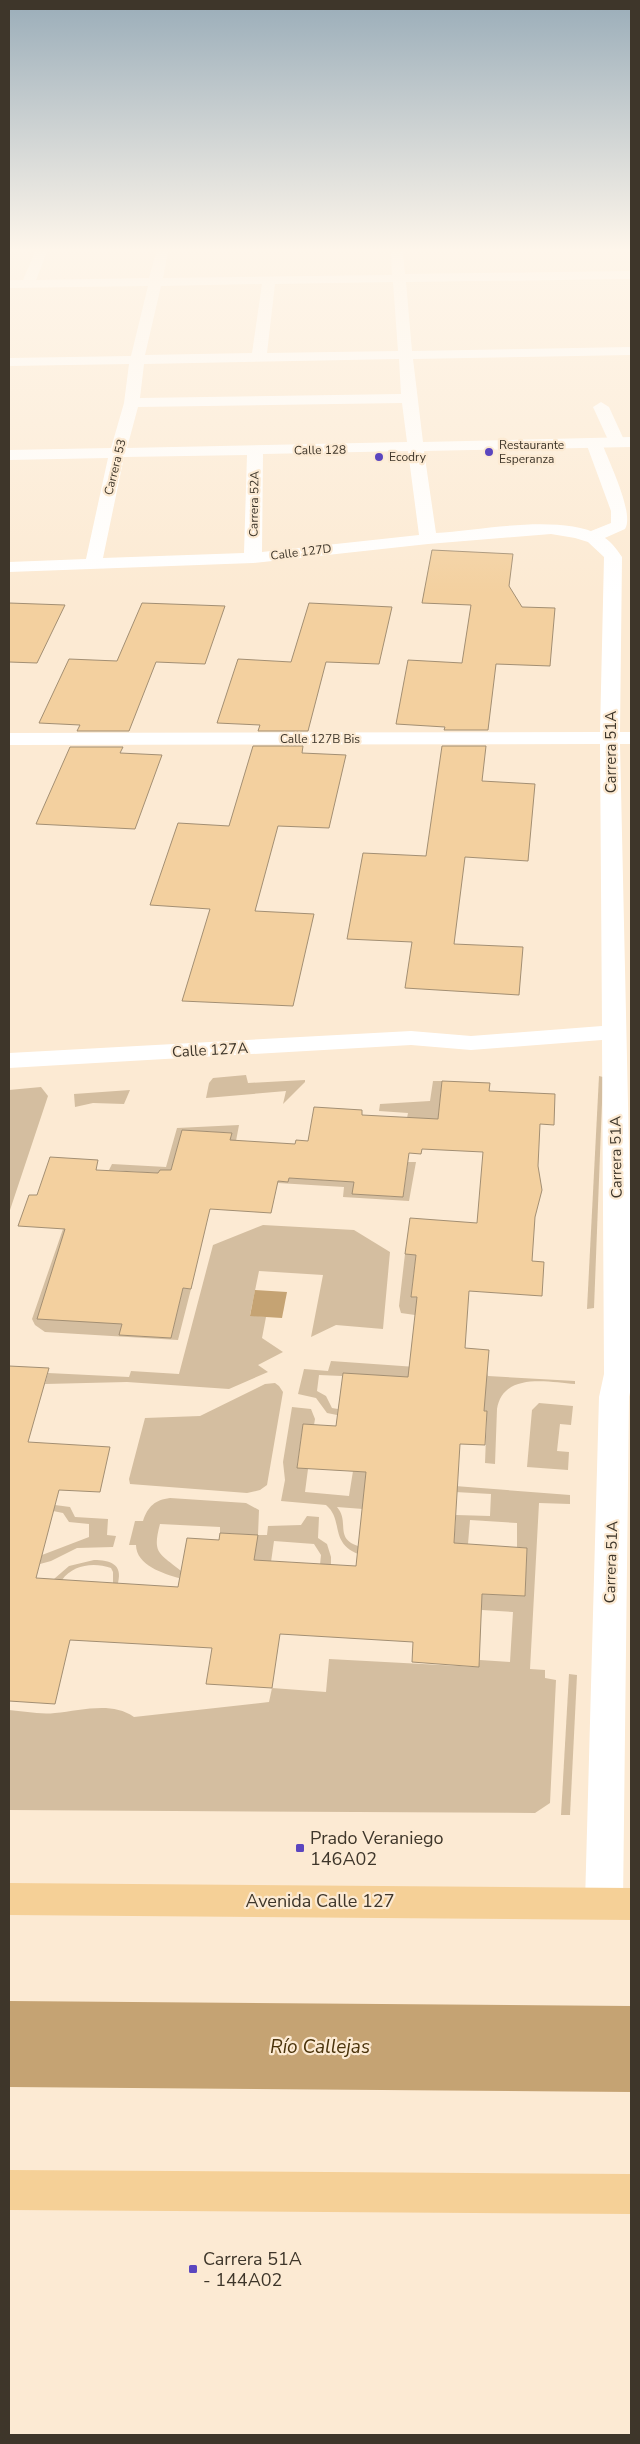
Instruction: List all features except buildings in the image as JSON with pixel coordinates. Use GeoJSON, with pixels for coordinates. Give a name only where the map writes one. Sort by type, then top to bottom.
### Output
{"type":"FeatureCollection","features":[{"type":"Feature","properties":{"kind":"main road","name":"Avenida Calle 127"},"geometry":{"type":"LineString","coordinates":[[9,1899],[618,1903]]}},
{"type":"Feature","properties":{"kind":"main road"},"geometry":{"type":"LineString","coordinates":[[9,2190],[631,2194]]}},
{"type":"Feature","properties":{"kind":"street","name":"Carrera 53"},"geometry":{"type":"LineString","coordinates":[[93,565],[117,454],[132,402],[136,366]]}},
{"type":"Feature","properties":{"kind":"street"},"geometry":{"type":"LineString","coordinates":[[406,366],[408,398],[428,539]]}},
{"type":"Feature","properties":{"kind":"street"},"geometry":{"type":"LineString","coordinates":[[132,402],[408,398]]}},
{"type":"Feature","properties":{"kind":"street"},"geometry":{"type":"LineString","coordinates":[[601,407],[624,442]]}},
{"type":"Feature","properties":{"kind":"street","name":"Calle 128"},"geometry":{"type":"LineString","coordinates":[[9,455],[415,448],[624,442]]}},
{"type":"Feature","properties":{"kind":"street"},"geometry":{"type":"LineString","coordinates":[[592,537],[619,525],[620,511],[594,443]]}},
{"type":"Feature","properties":{"kind":"street","name":"Carrera 52A"},"geometry":{"type":"LineString","coordinates":[[253,558],[255,451]]}},
{"type":"Feature","properties":{"kind":"street","name":"Calle 127D"},"geometry":{"type":"LineString","coordinates":[[9,567],[253,558],[428,539],[551,529],[570,531],[592,537]]}},
{"type":"Feature","properties":{"kind":"street","name":"Carrera 51A"},"geometry":{"type":"LineString","coordinates":[[592,537],[602,542],[613,557],[610,738],[622,896],[618,1010],[619,1374],[614,1397],[618,1903]]}},
{"type":"Feature","properties":{"kind":"street"},"geometry":{"type":"LineString","coordinates":[[613,617],[631,617]]}},
{"type":"Feature","properties":{"kind":"street","name":"Calle 127B Bis"},"geometry":{"type":"LineString","coordinates":[[9,739],[631,738]]}},
{"type":"Feature","properties":{"kind":"street","name":"Calle 127A"},"geometry":{"type":"LineString","coordinates":[[9,1061],[411,1038],[470,1043],[618,1010]]}},
{"type":"Feature","properties":{"kind":"shaded area"},"geometry":{"type":"Polygon","coordinates":[[[246,1075],[248,1083],[305,1080],[305,1082],[283,1104],[286,1091],[206,1098],[209,1083],[213,1078],[246,1075]]]}},
{"type":"Feature","properties":{"kind":"shaded area"},"geometry":{"type":"Polygon","coordinates":[[[599,1076],[603,1077],[594,1308],[587,1309],[599,1076]]]}},
{"type":"Feature","properties":{"kind":"shaded area"},"geometry":{"type":"Polygon","coordinates":[[[433,1081],[442,1081],[438,1119],[407,1118],[408,1113],[379,1111],[380,1104],[430,1101],[433,1081]]]}},
{"type":"Feature","properties":{"kind":"shaded area"},"geometry":{"type":"Polygon","coordinates":[[[41,1087],[48,1096],[9,1213],[9,1090],[41,1087]]]}},
{"type":"Feature","properties":{"kind":"shaded area"},"geometry":{"type":"Polygon","coordinates":[[[130,1090],[124,1104],[93,1103],[75,1107],[74,1094],[130,1090]]]}},
{"type":"Feature","properties":{"kind":"shaded area"},"geometry":{"type":"Polygon","coordinates":[[[239,1125],[236,1141],[230,1141],[232,1133],[182,1130],[171,1170],[160,1170],[158,1173],[109,1170],[112,1164],[166,1167],[177,1128],[239,1125]]]}},
{"type":"Feature","properties":{"kind":"shaded area"},"geometry":{"type":"Polygon","coordinates":[[[408,1162],[416,1162],[409,1201],[343,1197],[344,1187],[278,1183],[278,1181],[288,1182],[289,1178],[354,1182],[353,1194],[403,1197],[408,1162]]]}},
{"type":"Feature","properties":{"kind":"shaded area"},"geometry":{"type":"Polygon","coordinates":[[[263,1225],[354,1230],[390,1252],[383,1329],[336,1325],[311,1337],[323,1275],[259,1271],[250,1315],[266,1317],[262,1338],[283,1352],[258,1365],[268,1372],[229,1389],[127,1382],[45,1384],[48,1373],[129,1377],[131,1371],[179,1374],[213,1245],[263,1225]]]}},
{"type":"Feature","properties":{"kind":"shaded area"},"geometry":{"type":"Polygon","coordinates":[[[63,1229],[77,1230],[122,1324],[120,1335],[171,1338],[183,1288],[191,1289],[178,1340],[45,1332],[35,1325],[32,1319],[63,1229]]]}},
{"type":"Feature","properties":{"kind":"shaded area"},"geometry":{"type":"Polygon","coordinates":[[[405,1254],[416,1255],[411,1297],[448,1299],[415,1315],[401,1313],[399,1306],[405,1254]]]}},
{"type":"Feature","properties":{"kind":"shaded area"},"geometry":{"type":"Polygon","coordinates":[[[255,1290],[287,1292],[282,1318],[250,1316],[255,1290]]]}},
{"type":"Feature","properties":{"kind":"shaded area"},"geometry":{"type":"Polygon","coordinates":[[[331,1361],[487,1372],[488,1376],[575,1381],[575,1384],[540,1381],[517,1384],[508,1389],[501,1397],[497,1409],[495,1464],[485,1463],[487,1411],[476,1410],[343,1373],[342,1376],[319,1375],[317,1391],[326,1396],[332,1408],[338,1409],[337,1415],[327,1413],[316,1398],[298,1394],[304,1369],[328,1371],[331,1361]]]}},
{"type":"Feature","properties":{"kind":"shaded area"},"geometry":{"type":"Polygon","coordinates":[[[275,1383],[283,1392],[267,1485],[260,1490],[247,1493],[130,1484],[129,1479],[145,1418],[200,1416],[265,1384],[275,1383]]]}},
{"type":"Feature","properties":{"kind":"shaded area"},"geometry":{"type":"Polygon","coordinates":[[[539,1403],[573,1406],[571,1425],[560,1424],[557,1451],[569,1452],[568,1470],[527,1467],[532,1410],[539,1403]]]}},
{"type":"Feature","properties":{"kind":"shaded area"},"geometry":{"type":"Polygon","coordinates":[[[292,1407],[311,1409],[315,1419],[314,1425],[303,1424],[297,1467],[308,1469],[305,1492],[349,1496],[353,1471],[366,1472],[363,1509],[337,1507],[341,1513],[346,1539],[358,1546],[358,1554],[343,1543],[335,1517],[326,1505],[281,1501],[285,1480],[283,1462],[292,1407]]]}},
{"type":"Feature","properties":{"kind":"shaded area"},"geometry":{"type":"Polygon","coordinates":[[[455,1486],[570,1495],[570,1504],[539,1503],[530,1669],[545,1670],[545,1678],[556,1680],[550,1803],[535,1813],[9,1810],[9,1710],[49,1713],[106,1708],[116,1709],[134,1717],[269,1702],[272,1688],[326,1692],[329,1659],[478,1667],[480,1660],[510,1662],[513,1612],[482,1610],[482,1594],[525,1596],[527,1548],[517,1547],[517,1523],[470,1520],[468,1544],[454,1544],[456,1515],[490,1516],[491,1494],[455,1492],[455,1486]]]}},
{"type":"Feature","properties":{"kind":"shaded area"},"geometry":{"type":"Polygon","coordinates":[[[170,1498],[246,1503],[259,1510],[258,1535],[267,1535],[268,1526],[301,1525],[307,1516],[319,1517],[318,1538],[327,1544],[331,1565],[320,1565],[321,1555],[314,1544],[274,1541],[271,1562],[254,1560],[257,1535],[220,1533],[220,1527],[160,1524],[157,1541],[159,1552],[181,1571],[179,1578],[166,1574],[146,1563],[137,1552],[136,1545],[129,1545],[135,1521],[143,1521],[147,1511],[153,1505],[160,1500],[170,1498]]]}},
{"type":"Feature","properties":{"kind":"shaded area"},"geometry":{"type":"Polygon","coordinates":[[[55,1505],[70,1507],[75,1517],[108,1519],[107,1535],[116,1536],[113,1547],[77,1548],[51,1561],[40,1564],[42,1555],[89,1537],[89,1524],[69,1522],[63,1513],[53,1511],[55,1505]]]}},
{"type":"Feature","properties":{"kind":"shaded area"},"geometry":{"type":"Polygon","coordinates":[[[94,1560],[114,1564],[119,1571],[118,1583],[113,1583],[111,1568],[97,1565],[78,1568],[62,1580],[54,1579],[69,1566],[94,1560]]]}},
{"type":"Feature","properties":{"kind":"shaded area"},"geometry":{"type":"Polygon","coordinates":[[[569,1674],[577,1675],[570,1815],[561,1815],[569,1674]]]}},
{"type":"Feature","properties":{"kind":"waterway","name":"Río Callejas"},"geometry":{"type":"LineString","coordinates":[[9,2044],[631,2049]]}},
{"type":"Feature","properties":{"kind":"place","name":"Restaurante Esperanza"},"geometry":{"type":"Point","coordinates":[489,452]}},
{"type":"Feature","properties":{"kind":"place","name":"Ecodry"},"geometry":{"type":"Point","coordinates":[379,457]}},
{"type":"Feature","properties":{"kind":"place","name":"Prado Veraniego 146A02"},"geometry":{"type":"Point","coordinates":[300,1848]}},
{"type":"Feature","properties":{"kind":"place","name":"Carrera 51A - 144A02"},"geometry":{"type":"Point","coordinates":[193,2269]}}]}
